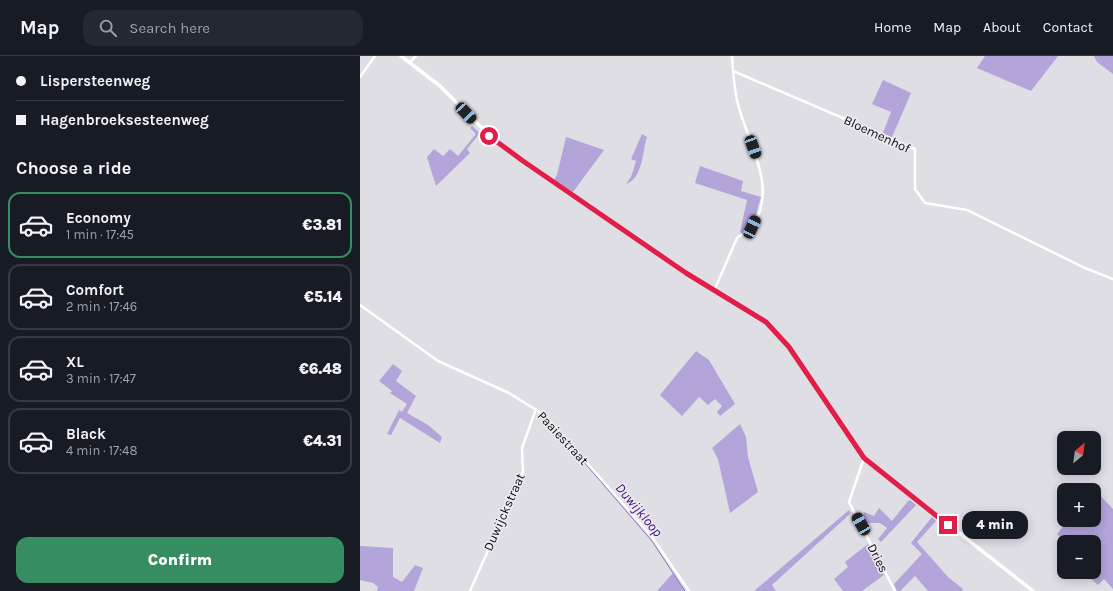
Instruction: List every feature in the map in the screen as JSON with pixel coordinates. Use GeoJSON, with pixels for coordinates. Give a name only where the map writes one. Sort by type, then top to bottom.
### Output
{"type":"FeatureCollection","features":[{"type":"Feature","properties":{"kind":"street"},"geometry":{"type":"LineString","coordinates":[[360,77],[374,56]]}},
{"type":"Feature","properties":{"kind":"street"},"geometry":{"type":"LineString","coordinates":[[401,56],[446,91],[496,142],[713,291],[756,315],[782,338],[864,458],[1033,591]]}},
{"type":"Feature","properties":{"kind":"street"},"geometry":{"type":"LineString","coordinates":[[410,62],[416,56]]}},
{"type":"Feature","properties":{"kind":"street"},"geometry":{"type":"LineString","coordinates":[[713,291],[737,238],[746,234],[752,227],[762,201],[763,189],[756,157],[739,108],[732,56]]}},
{"type":"Feature","properties":{"kind":"street","name":"Bloemenhof"},"geometry":{"type":"LineString","coordinates":[[733,71],[915,149],[915,189],[925,203],[967,210],[1085,268],[1113,279]]}},
{"type":"Feature","properties":{"kind":"street","name":"Paaiestraat"},"geometry":{"type":"LineString","coordinates":[[360,304],[438,361],[509,393],[536,409],[553,425],[652,536],[689,591]]}},
{"type":"Feature","properties":{"kind":"street","name":"Duwijckstraat"},"geometry":{"type":"LineString","coordinates":[[470,591],[523,472],[522,448],[536,409]]}},
{"type":"Feature","properties":{"kind":"street","name":"Dries"},"geometry":{"type":"LineString","coordinates":[[864,458],[849,502],[895,591]]}},
{"type":"Feature","properties":{"kind":"shaded area"},"geometry":{"type":"Polygon","coordinates":[[[985,56],[1058,56],[1031,91],[977,68],[985,56]]]}},
{"type":"Feature","properties":{"kind":"shaded area"},"geometry":{"type":"Polygon","coordinates":[[[1094,56],[1113,56],[1113,74],[1097,62],[1094,56]]]}},
{"type":"Feature","properties":{"kind":"shaded area"},"geometry":{"type":"Polygon","coordinates":[[[883,80],[911,93],[892,137],[883,133],[891,112],[872,104],[883,80]]]}},
{"type":"Feature","properties":{"kind":"shaded area"},"geometry":{"type":"Polygon","coordinates":[[[472,126],[480,133],[467,149],[470,153],[436,186],[427,157],[434,149],[443,156],[450,149],[458,156],[476,134],[470,128],[472,126]]]}},
{"type":"Feature","properties":{"kind":"shaded area"},"geometry":{"type":"Polygon","coordinates":[[[642,134],[647,137],[639,171],[632,181],[626,184],[631,177],[636,161],[631,159],[642,134]]]}},
{"type":"Feature","properties":{"kind":"shaded area"},"geometry":{"type":"Polygon","coordinates":[[[566,137],[604,150],[573,192],[554,180],[557,175],[566,137]]]}},
{"type":"Feature","properties":{"kind":"shaded area"},"geometry":{"type":"Polygon","coordinates":[[[700,166],[743,181],[741,191],[761,197],[753,223],[743,234],[740,232],[747,200],[695,183],[700,166]]]}},
{"type":"Feature","properties":{"kind":"shaded area"},"geometry":{"type":"Polygon","coordinates":[[[696,351],[709,360],[735,404],[720,416],[717,412],[722,406],[715,399],[708,405],[699,397],[682,416],[660,395],[696,351]]]}},
{"type":"Feature","properties":{"kind":"shaded area"},"geometry":{"type":"Polygon","coordinates":[[[393,364],[402,371],[396,381],[416,396],[407,413],[428,425],[442,437],[440,443],[400,418],[391,435],[387,434],[399,410],[402,412],[407,404],[390,393],[392,391],[379,381],[393,364]]]}},
{"type":"Feature","properties":{"kind":"shaded area"},"geometry":{"type":"Polygon","coordinates":[[[740,424],[746,437],[748,457],[758,492],[730,513],[718,459],[712,448],[740,424]]]}},
{"type":"Feature","properties":{"kind":"shaded area"},"geometry":{"type":"Polygon","coordinates":[[[1101,496],[1113,509],[1113,589],[1104,579],[1098,585],[1091,579],[1101,579],[1101,535],[1057,534],[1062,527],[1101,527],[1101,496]]]}},
{"type":"Feature","properties":{"kind":"shaded area"},"geometry":{"type":"Polygon","coordinates":[[[910,500],[916,505],[881,542],[878,539],[887,528],[880,523],[861,521],[864,512],[874,516],[879,508],[892,521],[910,500]]]}},
{"type":"Feature","properties":{"kind":"shaded area"},"geometry":{"type":"Polygon","coordinates":[[[849,510],[851,513],[772,585],[776,591],[754,591],[849,510]]]}},
{"type":"Feature","properties":{"kind":"shaded area"},"geometry":{"type":"Polygon","coordinates":[[[932,517],[936,521],[917,542],[948,577],[963,589],[962,591],[928,591],[915,576],[900,591],[897,591],[894,584],[922,554],[911,543],[932,517]]]}},
{"type":"Feature","properties":{"kind":"shaded area"},"geometry":{"type":"Polygon","coordinates":[[[868,544],[884,575],[862,591],[843,591],[834,579],[848,567],[845,562],[868,544]]]}},
{"type":"Feature","properties":{"kind":"shaded area"},"geometry":{"type":"Polygon","coordinates":[[[360,546],[393,548],[393,577],[402,582],[415,565],[423,568],[414,591],[377,591],[378,587],[373,583],[360,580],[360,546]]]}},
{"type":"Feature","properties":{"kind":"shaded area"},"geometry":{"type":"Polygon","coordinates":[[[673,573],[685,591],[657,591],[673,573]]]}},
{"type":"Feature","properties":{"kind":"waterway","name":"Duwijkloop"},"geometry":{"type":"LineString","coordinates":[[571,447],[652,541],[685,591]]}},
{"type":"Feature","properties":{"kind":"route"},"geometry":{"type":"LineString","coordinates":[[489,136],[686,273],[713,291],[766,322],[789,347],[864,458],[948,525]]}}]}
